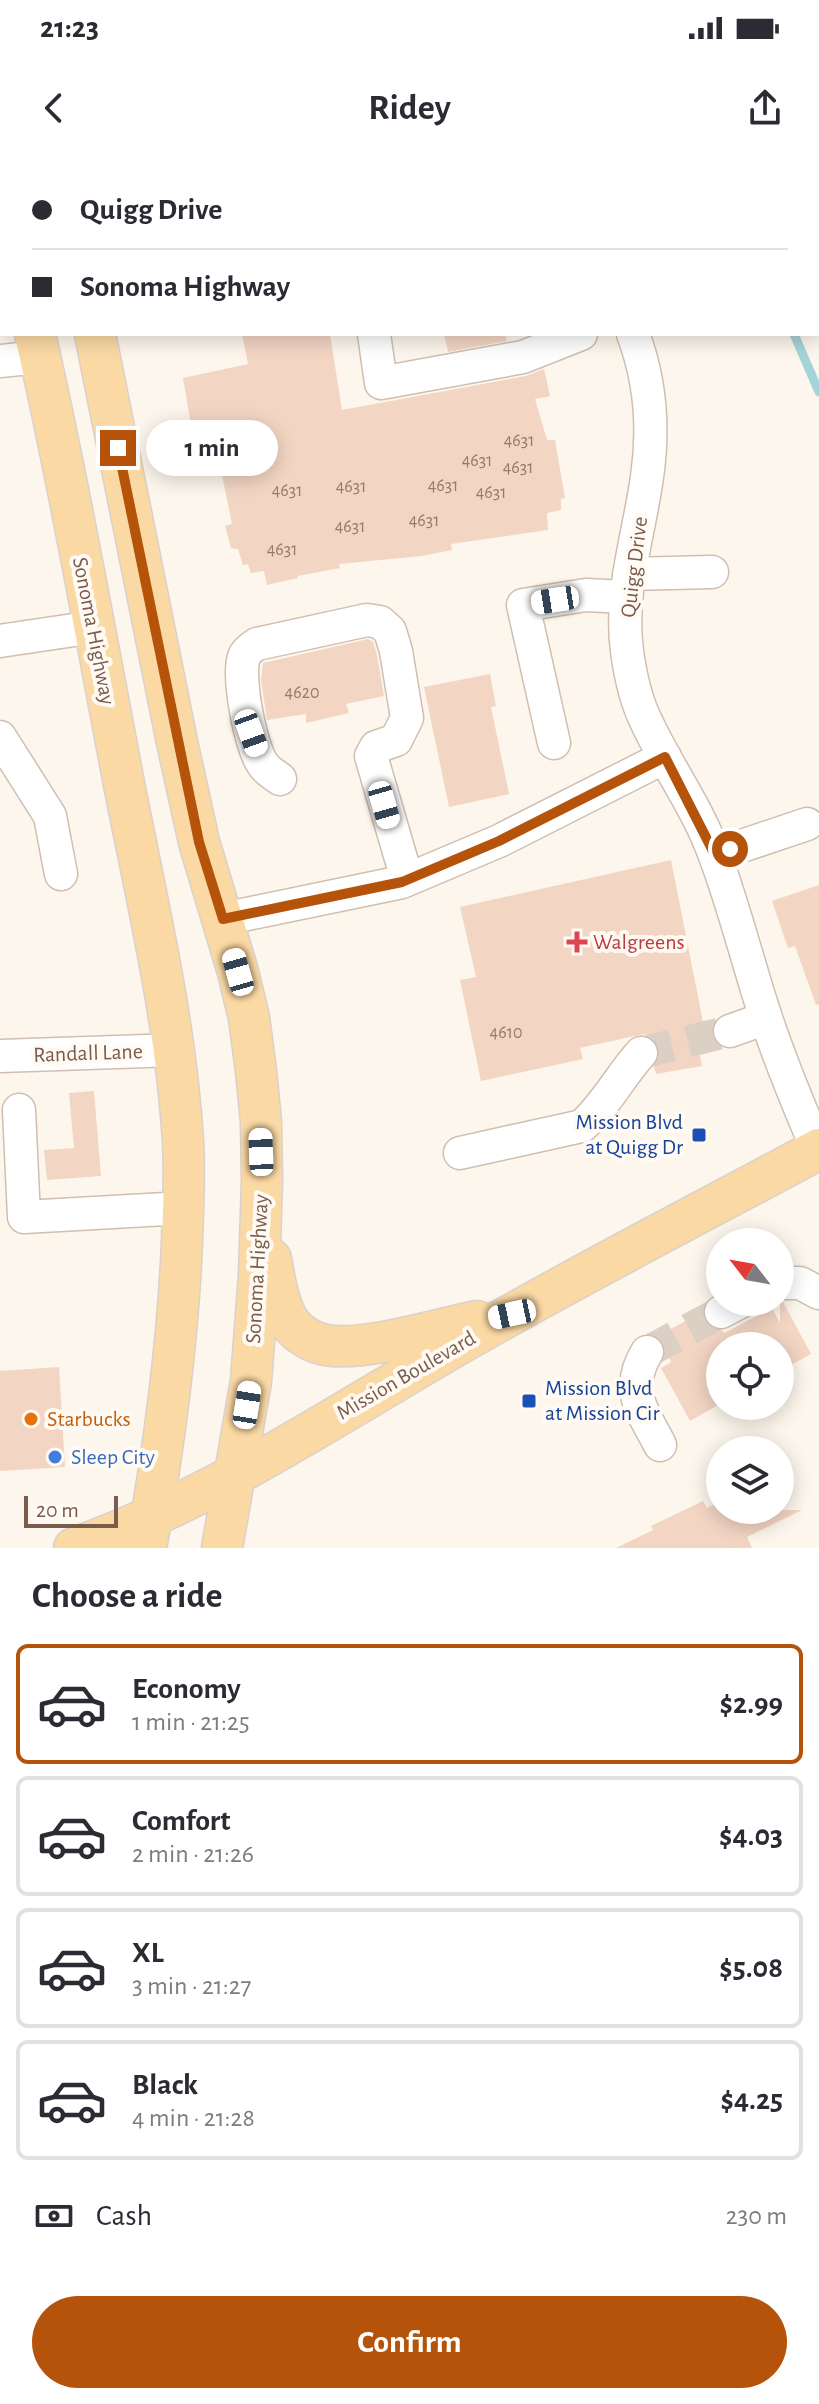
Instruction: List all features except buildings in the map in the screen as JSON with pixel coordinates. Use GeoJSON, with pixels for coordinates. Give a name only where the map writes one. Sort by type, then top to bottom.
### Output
{"type":"FeatureCollection","features":[{"type":"Feature","properties":{"kind":"main road","name":"Sonoma Highway"},"geometry":{"type":"LineString","coordinates":[[95,336],[199,842],[249,1018],[261,1122],[262,1222],[251,1381],[222,1548]]}},
{"type":"Feature","properties":{"kind":"main road","name":"Sonoma Highway"},"geometry":{"type":"LineString","coordinates":[[38,346],[175,1050],[183,1143],[178,1308],[165,1425],[148,1532]]}},
{"type":"Feature","properties":{"kind":"main road","name":"Mission Boulevard"},"geometry":{"type":"LineString","coordinates":[[74,1548],[148,1532],[298,1437],[512,1314],[818,1151]]}},
{"type":"Feature","properties":{"kind":"main road"},"geometry":{"type":"LineString","coordinates":[[262,1222],[280,1301],[286,1314],[298,1331],[318,1343],[363,1345],[512,1314]]}},
{"type":"Feature","properties":{"kind":"street"},"geometry":{"type":"LineString","coordinates":[[374,336],[381,383],[523,357],[576,336]]}},
{"type":"Feature","properties":{"kind":"street","name":"Quigg Drive"},"geometry":{"type":"LineString","coordinates":[[634,336],[649,398],[651,436],[648,475],[628,586],[627,650],[634,684],[644,719],[715,855],[766,1018],[818,1151]]}},
{"type":"Feature","properties":{"kind":"street"},"geometry":{"type":"LineString","coordinates":[[0,361],[38,346]]}},
{"type":"Feature","properties":{"kind":"street"},"geometry":{"type":"LineString","coordinates":[[554,743],[523,605],[712,572]]}},
{"type":"Feature","properties":{"kind":"street"},"geometry":{"type":"LineString","coordinates":[[280,779],[263,766],[251,733],[244,700],[243,658],[257,644],[367,620],[380,622],[390,631],[396,651],[407,718],[396,740],[376,747],[371,756],[407,879]]}},
{"type":"Feature","properties":{"kind":"street"},"geometry":{"type":"LineString","coordinates":[[0,641],[94,627]]}},
{"type":"Feature","properties":{"kind":"street"},"geometry":{"type":"LineString","coordinates":[[0,737],[50,816],[61,874]]}},
{"type":"Feature","properties":{"kind":"street"},"geometry":{"type":"LineString","coordinates":[[223,919],[407,879],[499,841],[665,757]]}},
{"type":"Feature","properties":{"kind":"street"},"geometry":{"type":"LineString","coordinates":[[715,855],[807,824]]}},
{"type":"Feature","properties":{"kind":"street"},"geometry":{"type":"LineString","coordinates":[[730,1031],[766,1018]]}},
{"type":"Feature","properties":{"kind":"street","name":"Randall Lane"},"geometry":{"type":"LineString","coordinates":[[0,1056],[175,1050]]}},
{"type":"Feature","properties":{"kind":"street"},"geometry":{"type":"LineString","coordinates":[[460,1153],[582,1126],[595,1115],[641,1053]]}},
{"type":"Feature","properties":{"kind":"street"},"geometry":{"type":"LineString","coordinates":[[19,1110],[24,1217],[183,1208]]}},
{"type":"Feature","properties":{"kind":"street"},"geometry":{"type":"LineString","coordinates":[[794,1283],[819,1293]]}},
{"type":"Feature","properties":{"kind":"street"},"geometry":{"type":"LineString","coordinates":[[647,1352],[638,1365],[635,1396],[660,1445]]}},
{"type":"Feature","properties":{"kind":"waterway"},"geometry":{"type":"LineString","coordinates":[[795,336],[819,392]]}},
{"type":"Feature","properties":{"kind":"tunnel"},"geometry":{"type":"LineString","coordinates":[[641,1053],[730,1031]]}},
{"type":"Feature","properties":{"kind":"tunnel"},"geometry":{"type":"LineString","coordinates":[[647,1352],[714,1316]]}},
{"type":"Feature","properties":{"kind":"place","name":"Walgreens"},"geometry":{"type":"Point","coordinates":[577,942]}},
{"type":"Feature","properties":{"kind":"place","name":"Mission Blvd at Quigg Dr"},"geometry":{"type":"Point","coordinates":[699,1135]}},
{"type":"Feature","properties":{"kind":"place","name":"Mission Blvd at Mission Cir"},"geometry":{"type":"Point","coordinates":[529,1401]}},
{"type":"Feature","properties":{"kind":"place","name":"Starbucks"},"geometry":{"type":"Point","coordinates":[31,1419]}},
{"type":"Feature","properties":{"kind":"place","name":"Sleep City"},"geometry":{"type":"Point","coordinates":[55,1457]}},
{"type":"Feature","properties":{"kind":"route"},"geometry":{"type":"LineString","coordinates":[[118,448],[199,842],[223,919],[402,882],[499,841],[665,757],[715,855],[730,849]]}}]}
